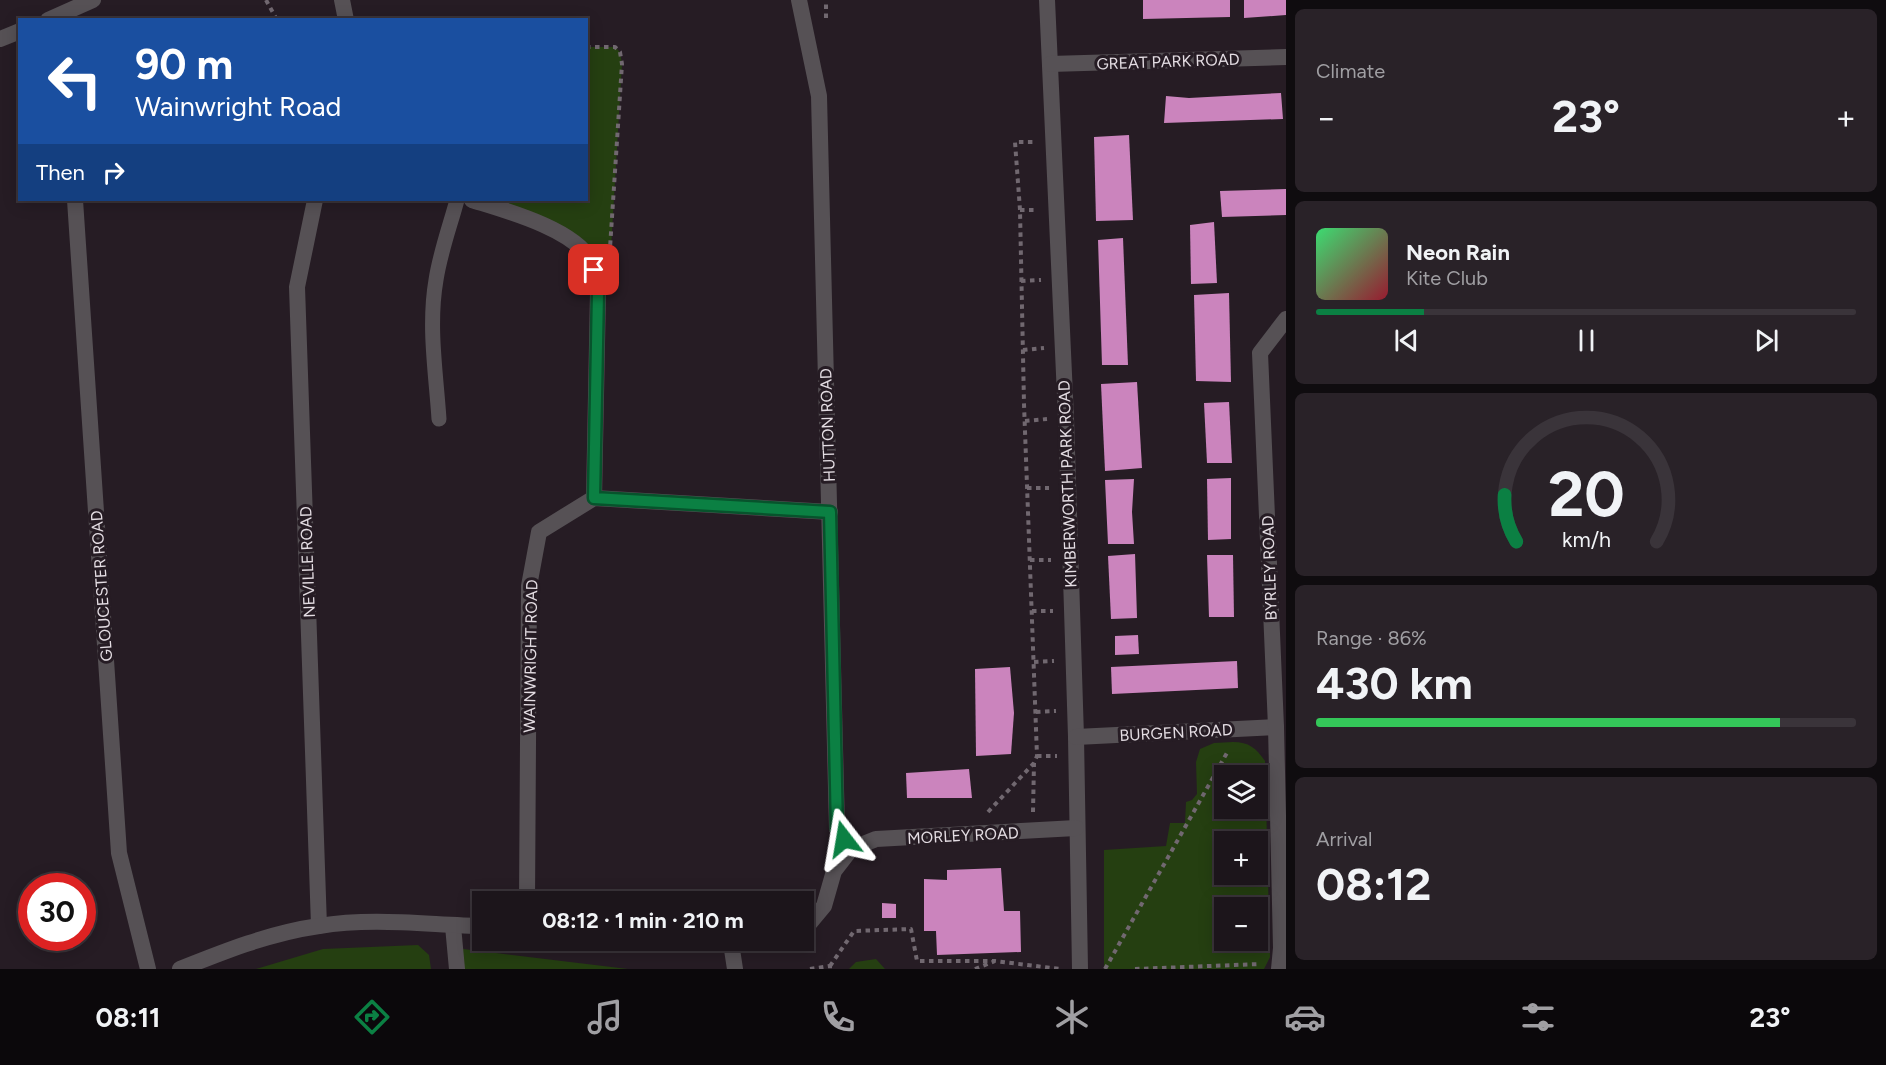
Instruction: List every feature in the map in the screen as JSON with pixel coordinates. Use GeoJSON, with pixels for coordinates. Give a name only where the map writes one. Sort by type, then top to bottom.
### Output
{"type":"FeatureCollection","features":[{"type":"Feature","properties":{"kind":"street"},"geometry":{"type":"LineString","coordinates":[[52,18],[93,0]]}},
{"type":"Feature","properties":{"kind":"street"},"geometry":{"type":"LineString","coordinates":[[342,0],[346,18]]}},
{"type":"Feature","properties":{"kind":"street","name":"HUTTON ROAD"},"geometry":{"type":"LineString","coordinates":[[799,0],[819,96],[837,829],[851,849]]}},
{"type":"Feature","properties":{"kind":"street","name":"KIMBERWORTH PARK ROAD"},"geometry":{"type":"LineString","coordinates":[[1047,0],[1066,425],[1076,737],[1080,969]]}},
{"type":"Feature","properties":{"kind":"street"},"geometry":{"type":"LineString","coordinates":[[1,36],[18,32]]}},
{"type":"Feature","properties":{"kind":"street","name":"GREAT PARK ROAD"},"geometry":{"type":"LineString","coordinates":[[1050,64],[1286,57]]}},
{"type":"Feature","properties":{"kind":"street","name":"GLOUCESTER ROAD"},"geometry":{"type":"LineString","coordinates":[[75,201],[119,853],[148,969]]}},
{"type":"Feature","properties":{"kind":"street","name":"NEVILLE ROAD"},"geometry":{"type":"LineString","coordinates":[[315,201],[297,287],[319,926]]}},
{"type":"Feature","properties":{"kind":"street"},"geometry":{"type":"LineString","coordinates":[[475,201],[544,226],[567,237],[590,260],[598,293],[594,498],[830,512]]}},
{"type":"Feature","properties":{"kind":"street","name":"BYRLEY ROAD"},"geometry":{"type":"LineString","coordinates":[[1279,967],[1281,948],[1276,728],[1260,353],[1286,319]]}},
{"type":"Feature","properties":{"kind":"street","name":"WAINWRIGHT ROAD"},"geometry":{"type":"LineString","coordinates":[[527,891],[529,586],[539,532],[594,498]]}},
{"type":"Feature","properties":{"kind":"street","name":"BURGEN ROAD"},"geometry":{"type":"LineString","coordinates":[[1076,737],[1276,728]]}},
{"type":"Feature","properties":{"kind":"street","name":"MORLEY ROAD"},"geometry":{"type":"LineString","coordinates":[[851,849],[876,839],[1076,828]]}},
{"type":"Feature","properties":{"kind":"street"},"geometry":{"type":"LineString","coordinates":[[814,918],[824,906],[834,871],[851,849]]}},
{"type":"Feature","properties":{"kind":"street"},"geometry":{"type":"LineString","coordinates":[[180,969],[239,945],[319,926],[382,921],[472,926]]}},
{"type":"Feature","properties":{"kind":"street"},"geometry":{"type":"LineString","coordinates":[[453,926],[457,969]]}},
{"type":"Feature","properties":{"kind":"street"},"geometry":{"type":"LineString","coordinates":[[732,951],[735,969]]}},
{"type":"Feature","properties":{"kind":"lane"},"geometry":{"type":"LineString","coordinates":[[439,418],[433,352],[433,308],[436,280],[457,201]]}},
{"type":"Feature","properties":{"kind":"path"},"geometry":{"type":"LineString","coordinates":[[266,0],[276,18]]}},
{"type":"Feature","properties":{"kind":"path"},"geometry":{"type":"LineString","coordinates":[[588,47],[615,47],[620,52],[622,64],[610,248],[594,270]]}},
{"type":"Feature","properties":{"kind":"path"},"geometry":{"type":"LineString","coordinates":[[1034,831],[1034,764],[1037,756],[1024,404],[1020,210],[1015,142],[1054,143]]}},
{"type":"Feature","properties":{"kind":"path"},"geometry":{"type":"LineString","coordinates":[[1105,969],[1239,729]]}},
{"type":"Feature","properties":{"kind":"path"},"geometry":{"type":"LineString","coordinates":[[967,834],[1034,764]]}},
{"type":"Feature","properties":{"kind":"path"},"geometry":{"type":"LineString","coordinates":[[810,969],[830,967],[854,931],[896,929],[911,929],[917,961],[995,961],[1060,969]]}},
{"type":"Feature","properties":{"kind":"path"},"geometry":{"type":"LineString","coordinates":[[976,969],[995,961]]}},
{"type":"Feature","properties":{"kind":"path"},"geometry":{"type":"LineString","coordinates":[[1135,969],[1279,967]]}},
{"type":"Feature","properties":{"kind":"green space"},"geometry":{"type":"Polygon","coordinates":[[[588,47],[615,47],[620,52],[622,64],[611,248],[594,270],[590,259],[493,201],[588,201],[588,47]]]}},
{"type":"Feature","properties":{"kind":"green space"},"geometry":{"type":"Polygon","coordinates":[[[1239,742],[1255,749],[1265,761],[1265,765],[1214,765],[1214,819],[1266,819],[1267,831],[1214,831],[1214,885],[1268,885],[1268,879],[1270,957],[1264,969],[1104,969],[1104,850],[1166,846],[1170,823],[1185,823],[1186,802],[1192,800],[1197,794],[1196,762],[1200,749],[1214,743],[1239,742]]]}},
{"type":"Feature","properties":{"kind":"green space"},"geometry":{"type":"Polygon","coordinates":[[[418,945],[429,955],[431,969],[256,969],[323,949],[418,945]]]}},
{"type":"Feature","properties":{"kind":"green space"},"geometry":{"type":"Polygon","coordinates":[[[455,948],[628,969],[457,969],[455,948]]]}},
{"type":"Feature","properties":{"kind":"green space"},"geometry":{"type":"Polygon","coordinates":[[[876,959],[885,969],[849,969],[856,962],[876,959]]]}},
{"type":"Feature","properties":{"kind":"building"},"geometry":{"type":"Polygon","coordinates":[[[1143,0],[1230,0],[1230,17],[1143,19],[1143,0]]]}},
{"type":"Feature","properties":{"kind":"building"},"geometry":{"type":"Polygon","coordinates":[[[1244,0],[1286,0],[1286,15],[1244,18],[1244,0]]]}},
{"type":"Feature","properties":{"kind":"building"},"geometry":{"type":"Polygon","coordinates":[[[1281,93],[1283,119],[1164,123],[1166,96],[1189,98],[1281,93]]]}},
{"type":"Feature","properties":{"kind":"building"},"geometry":{"type":"Polygon","coordinates":[[[1129,135],[1133,220],[1096,221],[1094,137],[1129,135]]]}},
{"type":"Feature","properties":{"kind":"building"},"geometry":{"type":"Polygon","coordinates":[[[1286,189],[1286,215],[1222,217],[1220,191],[1286,189]]]}},
{"type":"Feature","properties":{"kind":"building"},"geometry":{"type":"Polygon","coordinates":[[[1214,222],[1217,283],[1191,284],[1190,225],[1214,222]]]}},
{"type":"Feature","properties":{"kind":"building"},"geometry":{"type":"Polygon","coordinates":[[[1123,238],[1128,365],[1102,365],[1098,240],[1123,238]]]}},
{"type":"Feature","properties":{"kind":"building"},"geometry":{"type":"Polygon","coordinates":[[[1229,293],[1231,382],[1196,381],[1194,295],[1229,293]]]}},
{"type":"Feature","properties":{"kind":"building"},"geometry":{"type":"Polygon","coordinates":[[[1137,382],[1142,468],[1105,471],[1101,384],[1137,382]]]}},
{"type":"Feature","properties":{"kind":"building"},"geometry":{"type":"Polygon","coordinates":[[[1229,402],[1232,463],[1207,463],[1204,403],[1229,402]]]}},
{"type":"Feature","properties":{"kind":"building"},"geometry":{"type":"Polygon","coordinates":[[[1231,478],[1231,539],[1208,540],[1207,479],[1231,478]]]}},
{"type":"Feature","properties":{"kind":"building"},"geometry":{"type":"Polygon","coordinates":[[[1134,479],[1132,512],[1134,544],[1108,544],[1105,480],[1134,479]]]}},
{"type":"Feature","properties":{"kind":"building"},"geometry":{"type":"Polygon","coordinates":[[[1135,554],[1137,618],[1111,619],[1108,556],[1135,554]]]}},
{"type":"Feature","properties":{"kind":"building"},"geometry":{"type":"Polygon","coordinates":[[[1207,555],[1233,555],[1234,617],[1209,617],[1207,555]]]}},
{"type":"Feature","properties":{"kind":"building"},"geometry":{"type":"Polygon","coordinates":[[[1138,635],[1139,654],[1115,655],[1115,636],[1138,635]]]}},
{"type":"Feature","properties":{"kind":"building"},"geometry":{"type":"Polygon","coordinates":[[[1237,661],[1238,688],[1112,694],[1111,667],[1237,661]]]}},
{"type":"Feature","properties":{"kind":"building"},"geometry":{"type":"Polygon","coordinates":[[[1010,667],[1014,713],[1011,754],[976,756],[975,669],[1010,667]]]}},
{"type":"Feature","properties":{"kind":"building"},"geometry":{"type":"Polygon","coordinates":[[[969,769],[972,798],[907,798],[906,773],[969,769]]]}},
{"type":"Feature","properties":{"kind":"building"},"geometry":{"type":"Polygon","coordinates":[[[1001,868],[1004,911],[1020,911],[1021,952],[937,955],[936,931],[924,931],[924,879],[947,880],[947,870],[1001,868]]]}},
{"type":"Feature","properties":{"kind":"building"},"geometry":{"type":"Polygon","coordinates":[[[882,903],[896,904],[896,918],[882,918],[882,903]]]}},
{"type":"Feature","properties":{"kind":"route"},"geometry":{"type":"LineString","coordinates":[[594,270],[598,293],[594,498],[830,512],[837,829],[844,839]]}}]}
